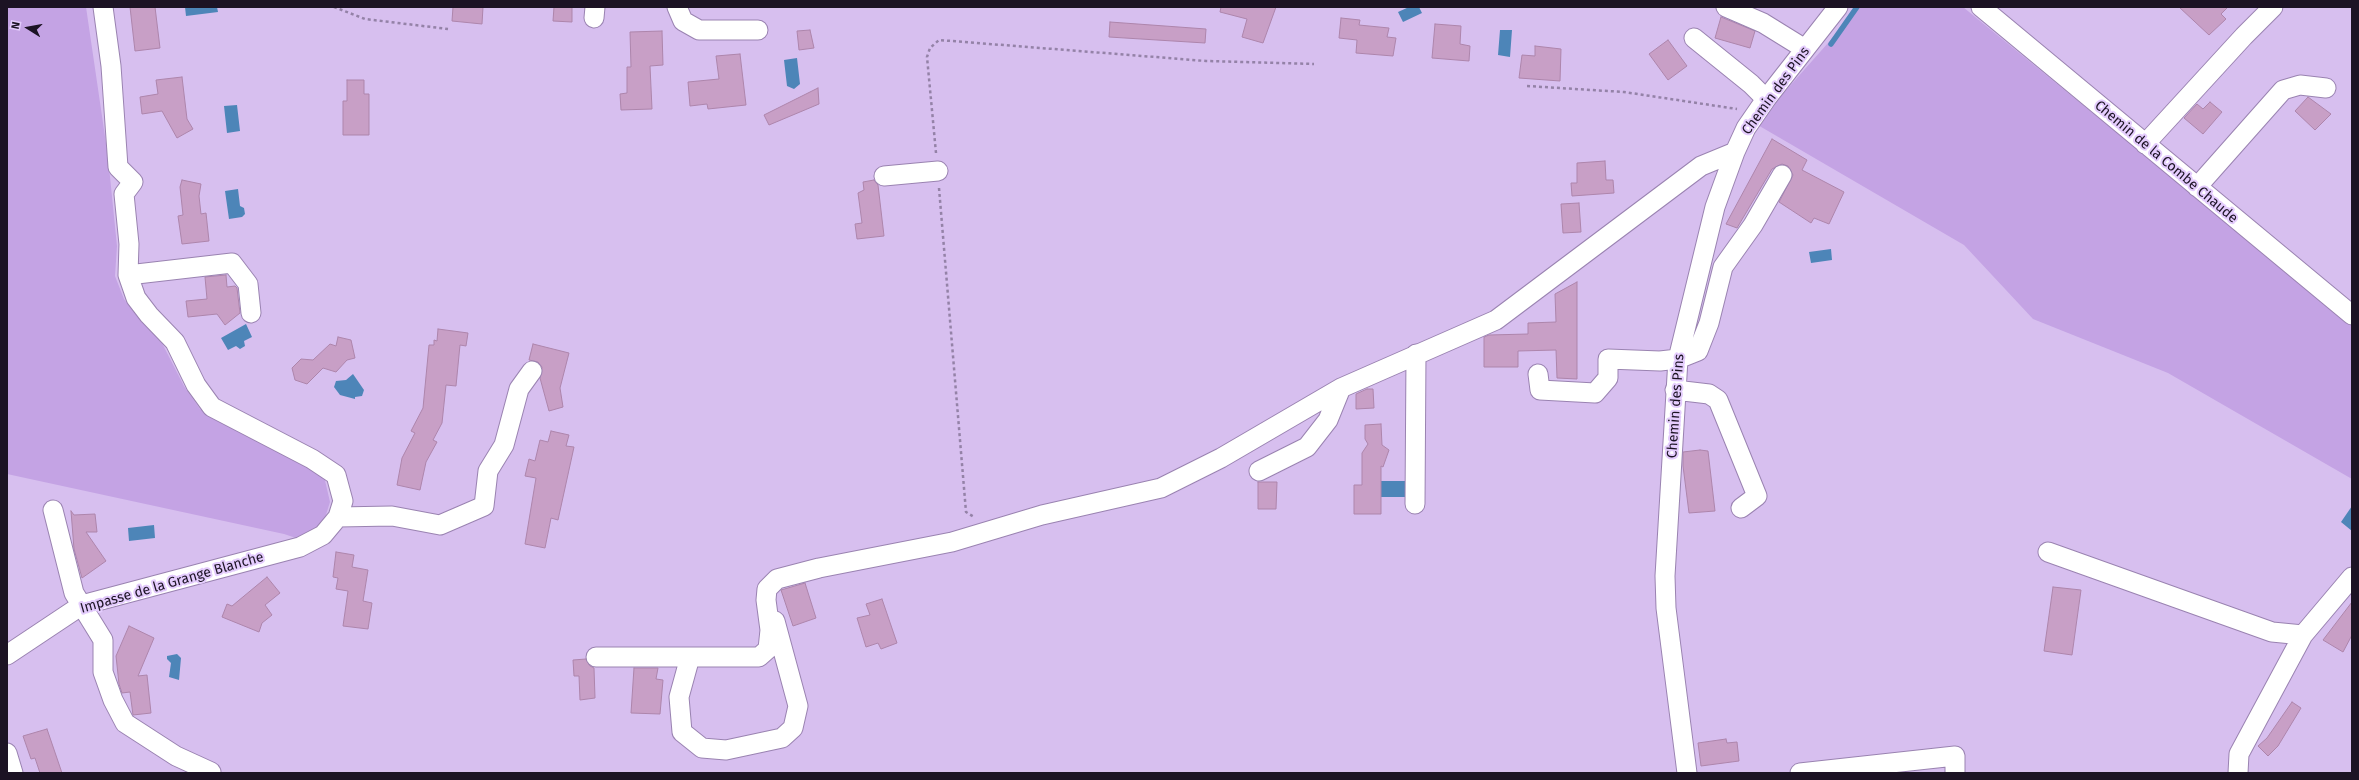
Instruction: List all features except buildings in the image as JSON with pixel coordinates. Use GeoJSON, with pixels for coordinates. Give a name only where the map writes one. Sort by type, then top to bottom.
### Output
{"type":"FeatureCollection","features":[{"type":"Feature","properties":{"kind":"street","name":"Impasse de la Grange Blanche"},"geometry":{"type":"LineString","coordinates":[[7,654],[82,605],[300,547],[323,535],[338,517],[343,501],[336,475],[312,459],[212,407],[196,385],[175,342],[149,315],[136,298],[128,275],[129,244],[124,194],[133,182],[118,167],[111,66],[103,7]]}},
{"type":"Feature","properties":{"kind":"street"},"geometry":{"type":"LineString","coordinates":[[677,7],[683,21],[699,30],[758,30]]}},
{"type":"Feature","properties":{"kind":"street"},"geometry":{"type":"LineString","coordinates":[[1726,7],[1763,24],[1805,49]]}},
{"type":"Feature","properties":{"kind":"street","name":"Chemin des Pins"},"geometry":{"type":"LineString","coordinates":[[1687,773],[1667,616],[1665,576],[1672,484],[1675,390],[1678,359],[1716,207],[1734,152],[1761,106],[1838,7]]}},
{"type":"Feature","properties":{"kind":"street","name":"Chemin de la Combe Chaude"},"geometry":{"type":"LineString","coordinates":[[1981,7],[2197,188],[2352,315]]}},
{"type":"Feature","properties":{"kind":"street"},"geometry":{"type":"LineString","coordinates":[[2145,144],[2244,36],[2273,7]]}},
{"type":"Feature","properties":{"kind":"street"},"geometry":{"type":"LineString","coordinates":[[1694,38],[1751,84],[1761,106]]}},
{"type":"Feature","properties":{"kind":"street"},"geometry":{"type":"LineString","coordinates":[[2197,188],[2283,90],[2300,85],[2326,88]]}},
{"type":"Feature","properties":{"kind":"street"},"geometry":{"type":"LineString","coordinates":[[772,584],[819,568],[952,542],[1042,515],[1161,488],[1221,458],[1341,388],[1496,320],[1701,166],[1734,152]]}},
{"type":"Feature","properties":{"kind":"street"},"geometry":{"type":"LineString","coordinates":[[884,176],[938,171]]}},
{"type":"Feature","properties":{"kind":"street"},"geometry":{"type":"LineString","coordinates":[[1538,374],[1540,390],[1595,393],[1608,378],[1608,359],[1660,361],[1678,359],[1698,351],[1709,323],[1723,266],[1753,226],[1782,175]]}},
{"type":"Feature","properties":{"kind":"street"},"geometry":{"type":"LineString","coordinates":[[128,275],[232,263],[248,284],[251,313]]}},
{"type":"Feature","properties":{"kind":"street"},"geometry":{"type":"LineString","coordinates":[[1415,504],[1416,354]]}},
{"type":"Feature","properties":{"kind":"street"},"geometry":{"type":"LineString","coordinates":[[338,517],[392,516],[440,525],[484,506],[488,471],[504,445],[519,389],[532,371]]}},
{"type":"Feature","properties":{"kind":"street"},"geometry":{"type":"LineString","coordinates":[[1259,471],[1307,448],[1328,420],[1341,388]]}},
{"type":"Feature","properties":{"kind":"street"},"geometry":{"type":"LineString","coordinates":[[1675,390],[1709,394],[1718,400],[1757,496],[1741,508]]}},
{"type":"Feature","properties":{"kind":"street"},"geometry":{"type":"LineString","coordinates":[[53,510],[74,593],[103,640],[103,672],[113,700],[125,723],[176,756],[211,772]]}},
{"type":"Feature","properties":{"kind":"street"},"geometry":{"type":"LineString","coordinates":[[2048,552],[2272,632],[2303,635]]}},
{"type":"Feature","properties":{"kind":"street"},"geometry":{"type":"LineString","coordinates":[[2238,773],[2239,754],[2303,635],[2352,577]]}},
{"type":"Feature","properties":{"kind":"street"},"geometry":{"type":"LineString","coordinates":[[596,657],[759,656],[768,649],[770,630],[766,600],[772,584]]}},
{"type":"Feature","properties":{"kind":"street"},"geometry":{"type":"LineString","coordinates":[[690,657],[679,697],[682,732],[702,748],[726,750],[782,738],[793,728],[798,706],[772,584]]}},
{"type":"Feature","properties":{"kind":"street"},"geometry":{"type":"LineString","coordinates":[[7,752],[13,773]]}},
{"type":"Feature","properties":{"kind":"street"},"geometry":{"type":"LineString","coordinates":[[1800,773],[1856,770],[1955,756],[1955,773]]}},
{"type":"Feature","properties":{"kind":"path"},"geometry":{"type":"LineString","coordinates":[[334,7],[365,18],[448,28]]}},
{"type":"Feature","properties":{"kind":"path"},"geometry":{"type":"LineString","coordinates":[[982,517],[974,518],[966,512],[938,171],[927,57],[930,48],[939,40],[1206,61],[1314,64]]}},
{"type":"Feature","properties":{"kind":"path"},"geometry":{"type":"LineString","coordinates":[[1527,86],[1624,92],[1723,106],[1761,106]]}},
{"type":"Feature","properties":{"kind":"shaded area"},"geometry":{"type":"Polygon","coordinates":[[[7,7],[86,7],[108,157],[117,246],[115,276],[124,299],[137,316],[162,343],[184,386],[200,409],[300,460],[324,476],[330,502],[325,518],[311,537],[296,538],[284,534],[7,474],[7,7]]]}},
{"type":"Feature","properties":{"kind":"shaded area"},"geometry":{"type":"Polygon","coordinates":[[[1860,7],[1963,7],[2352,325],[2352,479],[2168,373],[2033,319],[1964,245],[1756,124],[1860,7]]]}},
{"type":"Feature","properties":{"kind":"water"},"geometry":{"type":"Polygon","coordinates":[[[185,7],[217,7],[218,12],[186,16],[185,7]]]}},
{"type":"Feature","properties":{"kind":"water"},"geometry":{"type":"Polygon","coordinates":[[[1409,7],[1419,7],[1422,13],[1403,22],[1398,12],[1409,7]]]}},
{"type":"Feature","properties":{"kind":"water"},"geometry":{"type":"Polygon","coordinates":[[[1500,30],[1512,30],[1510,57],[1498,55],[1500,30]]]}},
{"type":"Feature","properties":{"kind":"water"},"geometry":{"type":"Polygon","coordinates":[[[797,58],[800,84],[794,89],[787,86],[784,60],[797,58]]]}},
{"type":"Feature","properties":{"kind":"water"},"geometry":{"type":"Polygon","coordinates":[[[237,105],[240,131],[227,133],[224,106],[237,105]]]}},
{"type":"Feature","properties":{"kind":"water"},"geometry":{"type":"Polygon","coordinates":[[[238,189],[240,206],[244,208],[245,214],[242,217],[229,219],[225,191],[238,189]]]}},
{"type":"Feature","properties":{"kind":"water"},"geometry":{"type":"Polygon","coordinates":[[[1831,249],[1832,260],[1811,263],[1809,252],[1831,249]]]}},
{"type":"Feature","properties":{"kind":"water"},"geometry":{"type":"Polygon","coordinates":[[[246,324],[252,337],[244,341],[245,346],[240,349],[236,346],[228,350],[221,338],[246,324]]]}},
{"type":"Feature","properties":{"kind":"water"},"geometry":{"type":"Polygon","coordinates":[[[353,374],[364,390],[362,396],[355,397],[355,399],[340,395],[334,387],[336,381],[346,380],[353,374]]]}},
{"type":"Feature","properties":{"kind":"water"},"geometry":{"type":"Polygon","coordinates":[[[1375,481],[1407,481],[1407,497],[1375,497],[1375,481]]]}},
{"type":"Feature","properties":{"kind":"water"},"geometry":{"type":"Polygon","coordinates":[[[2352,506],[2352,531],[2341,522],[2352,506]]]}},
{"type":"Feature","properties":{"kind":"water"},"geometry":{"type":"Polygon","coordinates":[[[154,525],[155,538],[129,541],[128,528],[154,525]]]}},
{"type":"Feature","properties":{"kind":"water"},"geometry":{"type":"Polygon","coordinates":[[[177,654],[181,658],[179,680],[169,677],[171,663],[167,659],[167,656],[177,654]]]}},
{"type":"Feature","properties":{"kind":"waterway"},"geometry":{"type":"LineString","coordinates":[[1831,44],[1857,7]]}}]}
